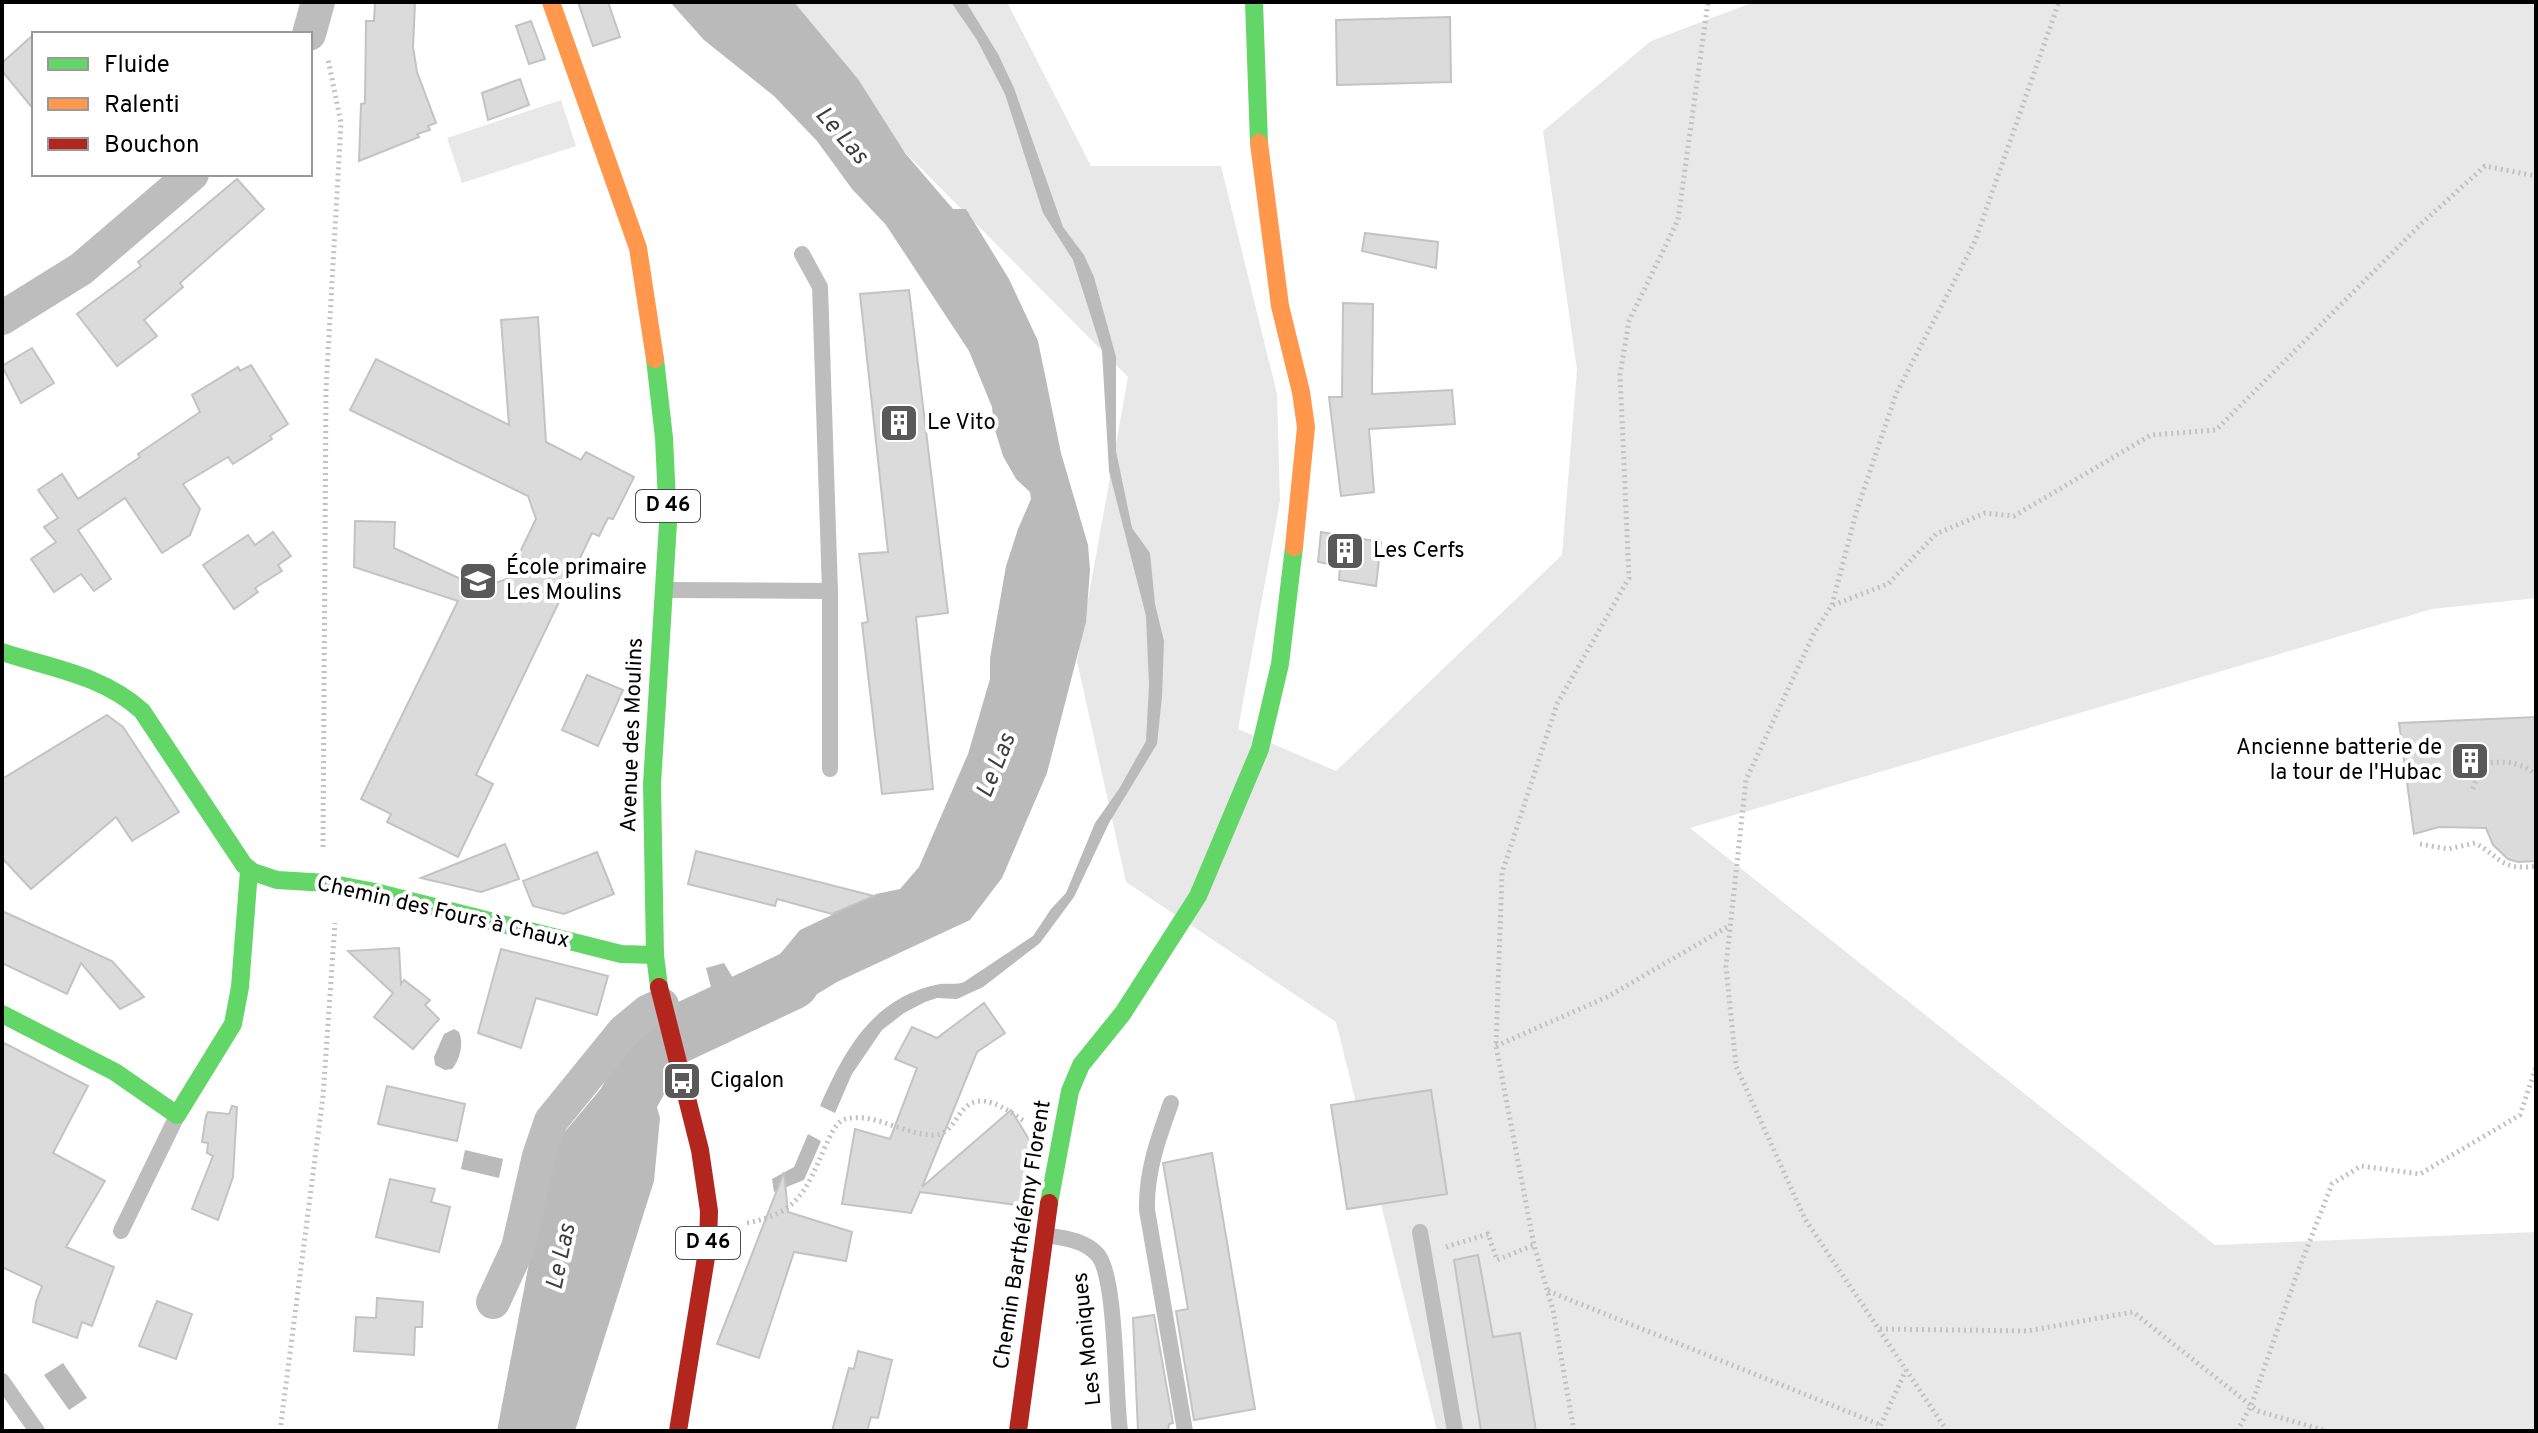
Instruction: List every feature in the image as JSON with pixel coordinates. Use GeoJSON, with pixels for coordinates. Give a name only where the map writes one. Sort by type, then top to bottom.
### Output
{"type":"FeatureCollection","features":[{"type":"Feature","properties":{"kind":"street","name":"Avenue des Moulins"},"geometry":{"type":"LineString","coordinates":[[551,2],[643,268],[666,465],[668,523],[652,784],[655,955],[664,1015],[700,1150],[709,1224],[678,1431]]}},
{"type":"Feature","properties":{"kind":"street","name":"Chemin Barthélémy Florent"},"geometry":{"type":"LineString","coordinates":[[1018,1431],[1044,1234],[1070,1091],[1081,1065],[1123,1013],[1198,896],[1260,749],[1280,664],[1306,427],[1280,306],[1259,149],[1254,2]]}},
{"type":"Feature","properties":{"kind":"street"},"geometry":{"type":"LineString","coordinates":[[2,318],[81,269],[190,176]]}},
{"type":"Feature","properties":{"kind":"street"},"geometry":{"type":"LineString","coordinates":[[2,1014],[81,1051],[177,1115],[233,1024],[240,987],[249,871],[132,699],[100,684],[7,662]]}},
{"type":"Feature","properties":{"kind":"street","name":"Chemin des Fours à Chaux"},"geometry":{"type":"LineString","coordinates":[[249,871],[274,879],[338,884],[621,954],[655,955]]}},
{"type":"Feature","properties":{"kind":"street"},"geometry":{"type":"LineString","coordinates":[[493,1302],[518,1248],[539,1156],[551,1121],[624,1031],[647,1012],[664,1015]]}},
{"type":"Feature","properties":{"kind":"lane"},"geometry":{"type":"LineString","coordinates":[[802,254],[820,287],[830,591],[830,769]]}},
{"type":"Feature","properties":{"kind":"lane"},"geometry":{"type":"LineString","coordinates":[[664,590],[830,591]]}},
{"type":"Feature","properties":{"kind":"lane"},"geometry":{"type":"LineString","coordinates":[[1171,1103],[1146,1189],[1185,1431]]}},
{"type":"Feature","properties":{"kind":"lane"},"geometry":{"type":"LineString","coordinates":[[121,1231],[177,1115]]}},
{"type":"Feature","properties":{"kind":"lane"},"geometry":{"type":"LineString","coordinates":[[1420,1232],[1455,1431]]}},
{"type":"Feature","properties":{"kind":"lane","name":"Les Moniques"},"geometry":{"type":"LineString","coordinates":[[1044,1234],[1085,1245],[1097,1254],[1104,1265],[1110,1305],[1118,1430]]}},
{"type":"Feature","properties":{"kind":"lane"},"geometry":{"type":"LineString","coordinates":[[2,1381],[37,1431]]}},
{"type":"Feature","properties":{"kind":"path"},"geometry":{"type":"LineString","coordinates":[[1574,1431],[1553,1310],[1534,1245],[1496,1046],[1502,873],[1557,704],[1629,578],[1620,374],[1629,321],[1678,220],[1708,2]]}},
{"type":"Feature","properties":{"kind":"path"},"geometry":{"type":"LineString","coordinates":[[1947,1431],[1805,1219],[1736,1066],[1726,966],[1729,925],[1746,780],[1814,633],[1832,605],[1856,513],[1896,394],[1975,241],[2059,2]]}},
{"type":"Feature","properties":{"kind":"path"},"geometry":{"type":"LineString","coordinates":[[315,14],[341,123],[326,389],[322,858]]}},
{"type":"Feature","properties":{"kind":"path"},"geometry":{"type":"LineString","coordinates":[[1832,605],[1888,584],[1936,534],[1985,513],[2014,516],[2151,435],[2216,430],[2422,223],[2485,166],[2536,176]]}},
{"type":"Feature","properties":{"kind":"path"},"geometry":{"type":"LineString","coordinates":[[2473,789],[2481,764],[2505,760],[2527,766],[2536,775]]}},
{"type":"Feature","properties":{"kind":"path"},"geometry":{"type":"LineString","coordinates":[[2420,844],[2448,849],[2475,843],[2503,865],[2522,868],[2536,866]]}},
{"type":"Feature","properties":{"kind":"path"},"geometry":{"type":"LineString","coordinates":[[280,1431],[323,1096],[336,910]]}},
{"type":"Feature","properties":{"kind":"path"},"geometry":{"type":"LineString","coordinates":[[1496,1046],[1607,997],[1729,925]]}},
{"type":"Feature","properties":{"kind":"path"},"geometry":{"type":"LineString","coordinates":[[2237,1431],[2251,1406],[2332,1184],[2361,1166],[2420,1174],[2520,1115],[2536,1067]]}},
{"type":"Feature","properties":{"kind":"path"},"geometry":{"type":"LineString","coordinates":[[709,1224],[739,1224],[763,1219],[795,1201],[809,1185],[836,1125],[850,1118],[932,1135],[951,1127],[964,1106],[980,1101],[1002,1106],[1057,1153]]}},
{"type":"Feature","properties":{"kind":"path"},"geometry":{"type":"LineString","coordinates":[[1445,1247],[1488,1234],[1497,1260],[1534,1245]]}},
{"type":"Feature","properties":{"kind":"path"},"geometry":{"type":"LineString","coordinates":[[1547,1290],[1879,1428],[1906,1370]]}},
{"type":"Feature","properties":{"kind":"path"},"geometry":{"type":"LineString","coordinates":[[1879,1329],[2027,1331],[2133,1312],[2258,1411],[2326,1431]]}},
{"type":"Feature","properties":{"kind":"shaded area"},"geometry":{"type":"Polygon","coordinates":[[[768,2],[1007,2],[1091,166],[1221,166],[1277,394],[1280,501],[1238,729],[1336,771],[1562,555],[1577,370],[1543,131],[1651,41],[1754,2],[2536,2],[2536,598],[2432,609],[1690,828],[2215,1245],[2536,1232],[2536,1431],[1437,1431],[1336,1022],[1126,882],[1077,661],[1128,377],[762,8],[768,2]]]}},
{"type":"Feature","properties":{"kind":"shaded area"},"geometry":{"type":"Polygon","coordinates":[[[561,100],[576,146],[462,183],[447,138],[561,100]]]}},
{"type":"Feature","properties":{"kind":"water"},"geometry":{"type":"Polygon","coordinates":[[[670,2],[794,2],[858,79],[905,153],[953,209],[966,209],[1009,279],[1038,341],[1061,453],[1088,545],[1090,570],[1086,622],[1047,773],[1002,878],[970,920],[837,982],[779,1017],[725,1041],[706,968],[724,963],[733,978],[780,954],[800,930],[876,894],[900,889],[919,867],[968,754],[990,679],[990,658],[1006,566],[1031,499],[1030,492],[1016,479],[1003,456],[994,427],[992,407],[969,351],[886,225],[852,189],[817,141],[774,96],[704,40],[670,2]]]}},
{"type":"Feature","properties":{"kind":"water"},"geometry":{"type":"Polygon","coordinates":[[[951,2],[966,2],[998,54],[1014,88],[1063,227],[1084,255],[1094,277],[1116,357],[1116,451],[1132,528],[1150,553],[1155,604],[1164,641],[1162,697],[1157,744],[1109,823],[1074,897],[1040,943],[983,987],[957,999],[937,998],[925,1002],[882,1030],[852,1074],[835,1113],[820,1106],[851,1046],[879,1013],[917,991],[940,984],[964,982],[1033,936],[1066,893],[1095,823],[1119,789],[1146,741],[1149,685],[1146,616],[1109,471],[1102,351],[1073,260],[1043,213],[1005,94],[977,40],[951,2]]]}},
{"type":"Feature","properties":{"kind":"water"},"geometry":{"type":"Polygon","coordinates":[[[454,1029],[459,1032],[460,1051],[452,1069],[445,1070],[435,1065],[434,1057],[444,1034],[454,1029]]]}},
{"type":"Feature","properties":{"kind":"water"},"geometry":{"type":"Polygon","coordinates":[[[639,1043],[660,1118],[654,1181],[575,1431],[497,1431],[541,1200],[558,1140],[639,1043]]]}},
{"type":"Feature","properties":{"kind":"water"},"geometry":{"type":"Polygon","coordinates":[[[808,1134],[821,1141],[804,1180],[774,1192],[772,1179],[794,1167],[808,1134]]]}},
{"type":"Feature","properties":{"kind":"water"},"geometry":{"type":"Polygon","coordinates":[[[465,1150],[503,1159],[499,1178],[461,1169],[465,1150]]]}},
{"type":"Feature","properties":{"kind":"water"},"geometry":{"type":"Polygon","coordinates":[[[63,1363],[87,1398],[69,1410],[44,1375],[63,1363]]]}},
{"type":"Feature","properties":{"kind":"building"},"geometry":{"type":"Polygon","coordinates":[[[375,2],[415,2],[413,47],[417,72],[436,123],[428,126],[430,130],[417,134],[419,137],[359,161],[361,104],[365,103],[366,21],[374,21],[375,2]]]}},
{"type":"Feature","properties":{"kind":"building"},"geometry":{"type":"Polygon","coordinates":[[[578,2],[608,2],[620,37],[593,46],[578,2]]]}},
{"type":"Feature","properties":{"kind":"building"},"geometry":{"type":"Polygon","coordinates":[[[1450,17],[1451,82],[1337,85],[1336,20],[1450,17]]]}},
{"type":"Feature","properties":{"kind":"building"},"geometry":{"type":"Polygon","coordinates":[[[531,21],[545,59],[529,64],[516,26],[531,21]]]}},
{"type":"Feature","properties":{"kind":"building"},"geometry":{"type":"Polygon","coordinates":[[[32,36],[32,108],[2,71],[2,63],[32,36]]]}},
{"type":"Feature","properties":{"kind":"building"},"geometry":{"type":"Polygon","coordinates":[[[520,79],[529,105],[488,120],[482,93],[520,79]]]}},
{"type":"Feature","properties":{"kind":"building"},"geometry":{"type":"Polygon","coordinates":[[[237,179],[264,209],[180,283],[183,287],[144,320],[157,336],[117,366],[77,314],[141,266],[138,262],[237,179]]]}},
{"type":"Feature","properties":{"kind":"building"},"geometry":{"type":"Polygon","coordinates":[[[1365,233],[1438,242],[1436,268],[1362,251],[1365,233]]]}},
{"type":"Feature","properties":{"kind":"building","name":"Le Vito"},"geometry":{"type":"Polygon","coordinates":[[[909,290],[948,613],[916,617],[933,789],[882,794],[862,623],[868,622],[859,554],[888,552],[860,294],[909,290]]]}},
{"type":"Feature","properties":{"kind":"building"},"geometry":{"type":"Polygon","coordinates":[[[1343,303],[1373,304],[1372,394],[1452,390],[1455,424],[1369,429],[1374,492],[1341,496],[1329,397],[1342,397],[1343,303]]]}},
{"type":"Feature","properties":{"kind":"building"},"geometry":{"type":"Polygon","coordinates":[[[538,317],[546,442],[581,460],[586,452],[634,477],[613,519],[608,518],[599,536],[592,533],[476,775],[493,784],[458,857],[387,822],[391,814],[361,799],[458,601],[354,567],[355,521],[395,522],[394,548],[480,588],[507,579],[536,519],[528,496],[350,410],[376,359],[509,425],[501,320],[538,317]]]}},
{"type":"Feature","properties":{"kind":"building"},"geometry":{"type":"Polygon","coordinates":[[[32,348],[54,383],[21,403],[2,366],[32,348]]]}},
{"type":"Feature","properties":{"kind":"building"},"geometry":{"type":"Polygon","coordinates":[[[251,365],[288,424],[270,436],[272,439],[233,464],[228,457],[183,484],[200,509],[190,535],[162,553],[125,498],[78,530],[111,579],[94,591],[81,574],[54,592],[31,559],[56,542],[44,527],[58,518],[38,490],[62,474],[78,499],[200,412],[192,395],[238,367],[240,371],[251,365]]]}},
{"type":"Feature","properties":{"kind":"building"},"geometry":{"type":"Polygon","coordinates":[[[273,532],[291,556],[278,565],[282,571],[255,588],[258,592],[234,609],[203,565],[248,535],[255,545],[273,532]]]}},
{"type":"Feature","properties":{"kind":"building","name":"Les Cerfs"},"geometry":{"type":"Polygon","coordinates":[[[1321,532],[1381,542],[1376,586],[1339,580],[1340,566],[1318,562],[1321,532]]]}},
{"type":"Feature","properties":{"kind":"building"},"geometry":{"type":"Polygon","coordinates":[[[587,675],[623,690],[598,746],[562,730],[587,675]]]}},
{"type":"Feature","properties":{"kind":"building"},"geometry":{"type":"Polygon","coordinates":[[[107,715],[123,727],[179,812],[132,841],[116,817],[31,889],[2,858],[2,779],[107,715]]]}},
{"type":"Feature","properties":{"kind":"building","name":"Ancienne batterie de la tour de l'Hubac"},"geometry":{"type":"Polygon","coordinates":[[[2536,717],[2536,861],[2508,859],[2493,845],[2486,828],[2439,827],[2414,834],[2399,723],[2536,717]]]}},
{"type":"Feature","properties":{"kind":"building"},"geometry":{"type":"Polygon","coordinates":[[[505,844],[519,879],[481,892],[421,878],[505,844]]]}},
{"type":"Feature","properties":{"kind":"building"},"geometry":{"type":"Polygon","coordinates":[[[696,851],[874,896],[832,914],[777,899],[775,906],[688,884],[696,851]]]}},
{"type":"Feature","properties":{"kind":"building"},"geometry":{"type":"Polygon","coordinates":[[[597,852],[614,894],[564,914],[533,906],[523,881],[597,852]]]}},
{"type":"Feature","properties":{"kind":"building"},"geometry":{"type":"Polygon","coordinates":[[[2,911],[112,961],[144,997],[120,1009],[81,963],[67,994],[2,963],[2,911]]]}},
{"type":"Feature","properties":{"kind":"building"},"geometry":{"type":"Polygon","coordinates":[[[399,948],[401,984],[404,980],[430,1000],[425,1005],[439,1019],[413,1049],[374,1017],[393,993],[348,951],[399,948]]]}},
{"type":"Feature","properties":{"kind":"building"},"geometry":{"type":"Polygon","coordinates":[[[501,949],[608,976],[597,1015],[536,998],[521,1048],[478,1033],[501,949]]]}},
{"type":"Feature","properties":{"kind":"building"},"geometry":{"type":"Polygon","coordinates":[[[984,1003],[1005,1033],[977,1052],[922,1187],[1011,1110],[1033,1146],[1024,1206],[920,1192],[911,1213],[842,1204],[855,1129],[890,1139],[917,1068],[895,1059],[912,1027],[937,1038],[984,1003]]]}},
{"type":"Feature","properties":{"kind":"building"},"geometry":{"type":"Polygon","coordinates":[[[2,1042],[88,1086],[53,1153],[105,1181],[66,1247],[114,1267],[92,1326],[82,1322],[77,1338],[33,1322],[42,1286],[2,1267],[2,1042]]]}},
{"type":"Feature","properties":{"kind":"building"},"geometry":{"type":"Polygon","coordinates":[[[387,1086],[465,1104],[457,1141],[378,1124],[387,1086]]]}},
{"type":"Feature","properties":{"kind":"building"},"geometry":{"type":"Polygon","coordinates":[[[1431,1090],[1447,1194],[1347,1209],[1331,1105],[1431,1090]]]}},
{"type":"Feature","properties":{"kind":"building"},"geometry":{"type":"Polygon","coordinates":[[[232,1106],[237,1107],[233,1177],[218,1220],[192,1209],[213,1156],[207,1153],[208,1143],[202,1142],[206,1116],[208,1112],[229,1114],[232,1106]]]}},
{"type":"Feature","properties":{"kind":"building"},"geometry":{"type":"Polygon","coordinates":[[[1212,1153],[1255,1409],[1194,1420],[1176,1311],[1188,1309],[1163,1163],[1212,1153]]]}},
{"type":"Feature","properties":{"kind":"building"},"geometry":{"type":"Polygon","coordinates":[[[784,1172],[788,1212],[852,1232],[846,1261],[794,1252],[759,1358],[717,1344],[784,1172]]]}},
{"type":"Feature","properties":{"kind":"building"},"geometry":{"type":"Polygon","coordinates":[[[390,1179],[435,1189],[431,1202],[450,1207],[439,1252],[376,1237],[390,1179]]]}},
{"type":"Feature","properties":{"kind":"building"},"geometry":{"type":"Polygon","coordinates":[[[1478,1255],[1493,1337],[1520,1333],[1536,1431],[1481,1431],[1454,1260],[1478,1255]]]}},
{"type":"Feature","properties":{"kind":"building"},"geometry":{"type":"Polygon","coordinates":[[[377,1298],[423,1302],[422,1327],[415,1327],[414,1355],[354,1351],[356,1317],[376,1318],[377,1298]]]}},
{"type":"Feature","properties":{"kind":"building"},"geometry":{"type":"Polygon","coordinates":[[[157,1301],[192,1314],[176,1359],[139,1346],[157,1301]]]}},
{"type":"Feature","properties":{"kind":"building"},"geometry":{"type":"Polygon","coordinates":[[[1154,1315],[1173,1423],[1169,1424],[1168,1431],[1138,1431],[1133,1318],[1154,1315]]]}},
{"type":"Feature","properties":{"kind":"building"},"geometry":{"type":"Polygon","coordinates":[[[858,1351],[892,1360],[878,1418],[871,1417],[867,1431],[832,1431],[849,1368],[854,1369],[858,1351]]]}},
{"type":"Feature","properties":{"kind":"waterway","name":"Le Las"},"geometry":{"type":"LineString","coordinates":[[607,1138],[659,1043],[791,981]]}},
{"type":"Feature","properties":{"kind":"traffic: fast"},"geometry":{"type":"LineString","coordinates":[[1254,2],[1259,143]]}},
{"type":"Feature","properties":{"kind":"traffic: fast"},"geometry":{"type":"LineString","coordinates":[[655,359],[664,438],[668,523],[652,784],[655,955],[659,987]]}},
{"type":"Feature","properties":{"kind":"traffic: fast"},"geometry":{"type":"LineString","coordinates":[[1049,1203],[1070,1091],[1081,1065],[1123,1013],[1198,896],[1260,749],[1280,664],[1294,547]]}},
{"type":"Feature","properties":{"kind":"traffic: fast"},"geometry":{"type":"LineString","coordinates":[[2,652],[93,681],[127,699],[142,711],[244,865],[253,872],[277,880],[328,883],[375,892],[621,954],[655,955]]}},
{"type":"Feature","properties":{"kind":"traffic: fast"},"geometry":{"type":"LineString","coordinates":[[2,1014],[115,1072],[177,1115],[233,1024],[240,987],[249,871]]}},
{"type":"Feature","properties":{"kind":"traffic: slow"},"geometry":{"type":"LineString","coordinates":[[551,2],[638,248],[655,359]]}},
{"type":"Feature","properties":{"kind":"traffic: slow"},"geometry":{"type":"LineString","coordinates":[[1259,143],[1280,306],[1301,392],[1306,427],[1294,547]]}},
{"type":"Feature","properties":{"kind":"traffic: jam"},"geometry":{"type":"LineString","coordinates":[[659,987],[700,1150],[709,1211],[708,1245],[678,1431]]}},
{"type":"Feature","properties":{"kind":"traffic: jam"},"geometry":{"type":"LineString","coordinates":[[1018,1431],[1049,1203]]}},
{"type":"Feature","properties":{"kind":"place","name":"Le Vito"},"geometry":{"type":"Point","coordinates":[899,423]}},
{"type":"Feature","properties":{"kind":"place","name":"Les Cerfs"},"geometry":{"type":"Point","coordinates":[1345,551]}},
{"type":"Feature","properties":{"kind":"place","name":"École primaire Les Moulins"},"geometry":{"type":"Point","coordinates":[478,581]}},
{"type":"Feature","properties":{"kind":"place","name":"Ancienne batterie de la tour de l'Hubac"},"geometry":{"type":"Point","coordinates":[2470,761]}},
{"type":"Feature","properties":{"kind":"place","name":"Cigalon"},"geometry":{"type":"Point","coordinates":[682,1081]}}]}
